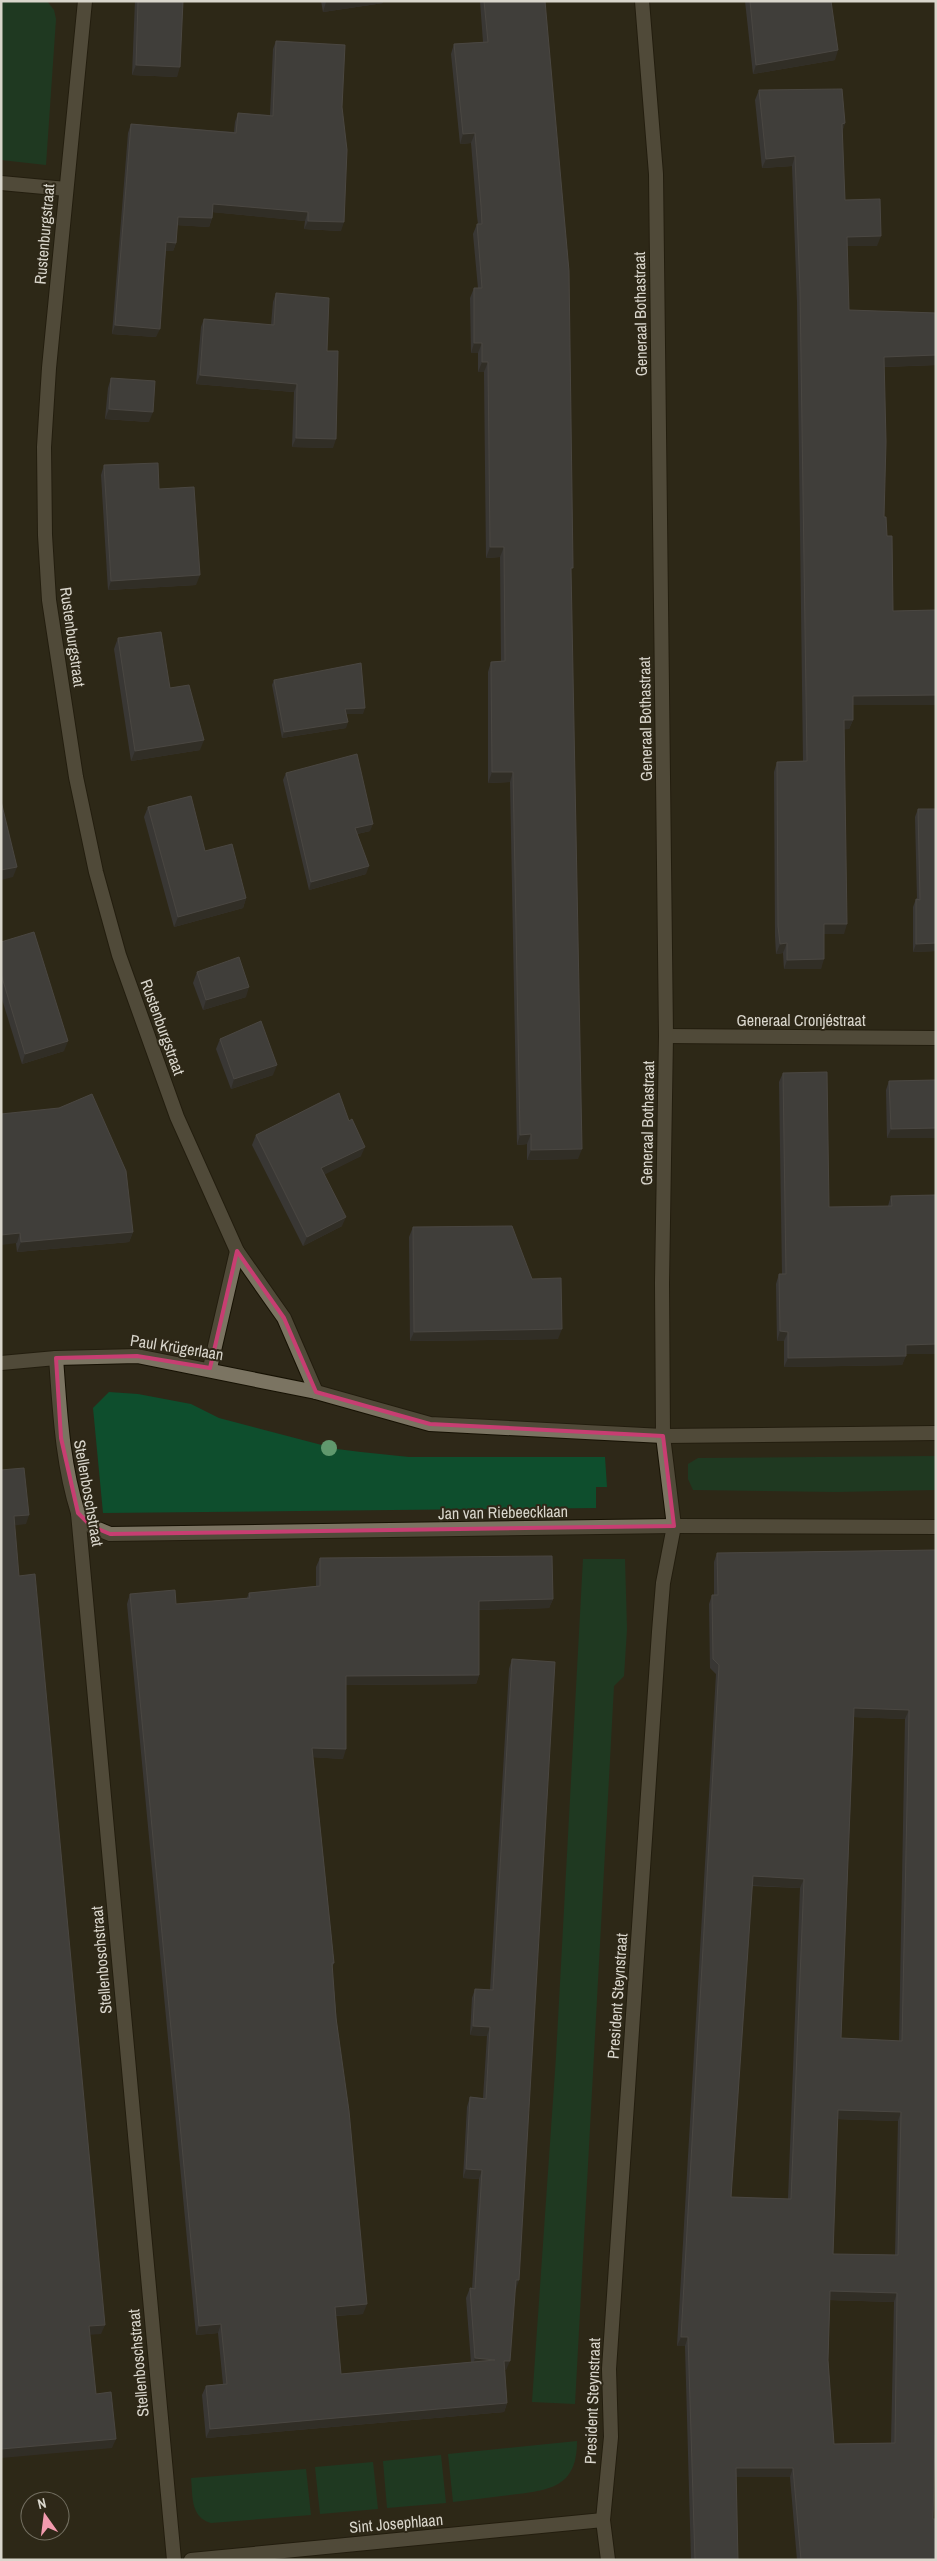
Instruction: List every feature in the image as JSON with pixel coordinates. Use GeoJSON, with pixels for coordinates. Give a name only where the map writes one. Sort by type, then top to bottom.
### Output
{"type":"FeatureCollection","features":[{"type":"Feature","properties":{"kind":"street","name":"Rustenburgstraat"},"geometry":{"type":"LineString","coordinates":[[85,1],[49,368],[44,448],[44,535],[48,600],[76,777],[96,872],[137,1011],[177,1117],[237,1251],[284,1318],[316,1392]]}},
{"type":"Feature","properties":{"kind":"street","name":"Generaal Bothastraat"},"geometry":{"type":"LineString","coordinates":[[642,1],[656,174],[666,1036],[662,1283],[664,1436]]}},
{"type":"Feature","properties":{"kind":"street"},"geometry":{"type":"LineString","coordinates":[[1,183],[66,189]]}},
{"type":"Feature","properties":{"kind":"street","name":"Generaal Cronjéstraat"},"geometry":{"type":"LineString","coordinates":[[666,1036],[936,1038]]}},
{"type":"Feature","properties":{"kind":"street"},"geometry":{"type":"LineString","coordinates":[[210,1368],[237,1251]]}},
{"type":"Feature","properties":{"kind":"street","name":"Paul Krügerlaan"},"geometry":{"type":"LineString","coordinates":[[1,1363],[56,1358],[137,1356],[210,1368],[316,1392]]}},
{"type":"Feature","properties":{"kind":"street","name":"Stellenboschstraat"},"geometry":{"type":"LineString","coordinates":[[56,1358],[61,1438],[68,1482],[78,1513],[174,2560]]}},
{"type":"Feature","properties":{"kind":"street"},"geometry":{"type":"LineString","coordinates":[[316,1392],[430,1424],[664,1436],[936,1433]]}},
{"type":"Feature","properties":{"kind":"street","name":"President Steynstraat"},"geometry":{"type":"LineString","coordinates":[[608,2560],[603,2520],[611,2437],[609,2369],[659,1632],[663,1584],[674,1526],[664,1436]]}},
{"type":"Feature","properties":{"kind":"street","name":"Jan van Riebeecklaan"},"geometry":{"type":"LineString","coordinates":[[78,1513],[91,1526],[110,1534],[674,1526],[936,1527]]}},
{"type":"Feature","properties":{"kind":"street","name":"Sint Josephlaan"},"geometry":{"type":"LineString","coordinates":[[191,2560],[603,2520]]}},
{"type":"Feature","properties":{"kind":"highlighted area"},"geometry":{"type":"Polygon","coordinates":[[[237,1251],[284,1318],[316,1392],[430,1424],[663,1436],[674,1526],[110,1534],[91,1526],[78,1513],[61,1438],[56,1358],[137,1356],[210,1368],[237,1251]]]}},
{"type":"Feature","properties":{"kind":"green space"},"geometry":{"type":"Polygon","coordinates":[[[1,1],[47,1],[54,10],[56,19],[46,165],[1,160],[1,1]]]}},
{"type":"Feature","properties":{"kind":"green space"},"geometry":{"type":"Polygon","coordinates":[[[109,1392],[138,1394],[191,1404],[219,1418],[337,1449],[409,1457],[605,1457],[607,1487],[596,1487],[596,1508],[103,1513],[93,1408],[109,1392]]]}},
{"type":"Feature","properties":{"kind":"green space"},"geometry":{"type":"Polygon","coordinates":[[[936,1456],[936,1490],[836,1492],[693,1490],[688,1479],[688,1464],[698,1458],[936,1456]]]}},
{"type":"Feature","properties":{"kind":"green space"},"geometry":{"type":"Polygon","coordinates":[[[583,1559],[625,1559],[627,1629],[624,1676],[614,1686],[575,2404],[532,2402],[556,2057],[583,1559]]]}},
{"type":"Feature","properties":{"kind":"green space"},"geometry":{"type":"Polygon","coordinates":[[[577,2441],[576,2457],[572,2469],[558,2484],[537,2491],[453,2502],[448,2454],[577,2441]]]}},
{"type":"Feature","properties":{"kind":"green space"},"geometry":{"type":"Polygon","coordinates":[[[441,2455],[446,2503],[387,2508],[383,2461],[441,2455]]]}},
{"type":"Feature","properties":{"kind":"green space"},"geometry":{"type":"Polygon","coordinates":[[[373,2462],[378,2509],[320,2514],[315,2467],[373,2462]]]}},
{"type":"Feature","properties":{"kind":"green space"},"geometry":{"type":"Polygon","coordinates":[[[306,2469],[311,2515],[211,2523],[199,2516],[196,2511],[191,2478],[306,2469]]]}},
{"type":"Feature","properties":{"kind":"building"},"geometry":{"type":"Polygon","coordinates":[[[138,1],[183,1],[180,67],[136,65],[138,1]]]}},
{"type":"Feature","properties":{"kind":"building"},"geometry":{"type":"Polygon","coordinates":[[[484,1],[545,1],[569,271],[573,568],[571,568],[582,1149],[531,1150],[531,1134],[520,1135],[513,772],[492,772],[491,662],[505,661],[504,547],[490,547],[488,362],[482,362],[482,343],[474,343],[474,288],[482,288],[477,224],[482,224],[481,206],[475,133],[463,134],[454,44],[488,42],[484,1]]]}},
{"type":"Feature","properties":{"kind":"building"},"geometry":{"type":"Polygon","coordinates":[[[750,1],[831,1],[838,50],[756,65],[750,1]]]}},
{"type":"Feature","properties":{"kind":"building"},"geometry":{"type":"Polygon","coordinates":[[[276,41],[345,45],[342,107],[347,150],[344,222],[308,221],[308,212],[213,204],[212,218],[178,217],[176,243],[166,242],[160,329],[115,325],[131,124],[236,133],[238,113],[273,116],[276,41]]]}},
{"type":"Feature","properties":{"kind":"building"},"geometry":{"type":"Polygon","coordinates":[[[842,89],[845,123],[842,124],[845,200],[880,199],[881,236],[847,237],[849,310],[936,313],[936,355],[884,357],[886,442],[884,517],[886,517],[887,536],[892,536],[893,611],[936,610],[936,695],[853,696],[853,720],[844,720],[847,924],[824,924],[824,959],[787,960],[787,943],[780,944],[778,926],[777,762],[807,761],[800,291],[795,156],[766,159],[759,90],[842,89]]]}},
{"type":"Feature","properties":{"kind":"building"},"geometry":{"type":"Polygon","coordinates":[[[276,293],[329,298],[327,351],[338,351],[336,439],[296,438],[297,384],[200,375],[204,319],[274,325],[276,293]]]}},
{"type":"Feature","properties":{"kind":"building"},"geometry":{"type":"Polygon","coordinates":[[[111,378],[155,381],[153,412],[109,409],[111,378]]]}},
{"type":"Feature","properties":{"kind":"building"},"geometry":{"type":"Polygon","coordinates":[[[158,463],[159,489],[194,487],[200,575],[111,581],[104,465],[158,463]]]}},
{"type":"Feature","properties":{"kind":"building"},"geometry":{"type":"Polygon","coordinates":[[[161,632],[170,688],[189,685],[204,740],[135,751],[118,638],[161,632]]]}},
{"type":"Feature","properties":{"kind":"building"},"geometry":{"type":"Polygon","coordinates":[[[361,663],[365,708],[345,709],[348,722],[284,732],[274,680],[361,663]]]}},
{"type":"Feature","properties":{"kind":"building"},"geometry":{"type":"Polygon","coordinates":[[[357,754],[373,824],[355,828],[369,866],[311,882],[286,773],[357,754]]]}},
{"type":"Feature","properties":{"kind":"building"},"geometry":{"type":"Polygon","coordinates":[[[191,796],[205,851],[232,844],[246,898],[178,917],[148,807],[191,796]]]}},
{"type":"Feature","properties":{"kind":"building"},"geometry":{"type":"Polygon","coordinates":[[[1,801],[17,867],[1,870],[1,801]]]}},
{"type":"Feature","properties":{"kind":"building"},"geometry":{"type":"Polygon","coordinates":[[[918,809],[936,809],[936,943],[916,944],[916,899],[920,900],[918,809]]]}},
{"type":"Feature","properties":{"kind":"building"},"geometry":{"type":"Polygon","coordinates":[[[34,932],[68,1041],[25,1054],[1,974],[1,942],[34,932]]]}},
{"type":"Feature","properties":{"kind":"building"},"geometry":{"type":"Polygon","coordinates":[[[239,957],[249,987],[206,1000],[197,972],[239,957]]]}},
{"type":"Feature","properties":{"kind":"building"},"geometry":{"type":"Polygon","coordinates":[[[261,1021],[277,1065],[234,1079],[220,1039],[261,1021]]]}},
{"type":"Feature","properties":{"kind":"building"},"geometry":{"type":"Polygon","coordinates":[[[827,1072],[829,1207],[892,1206],[891,1196],[936,1195],[936,1344],[906,1345],[906,1356],[788,1358],[788,1332],[780,1331],[779,1274],[786,1274],[783,1073],[827,1072]]]}},
{"type":"Feature","properties":{"kind":"building"},"geometry":{"type":"Polygon","coordinates":[[[936,1080],[936,1128],[891,1129],[889,1081],[936,1080]]]}},
{"type":"Feature","properties":{"kind":"building"},"geometry":{"type":"Polygon","coordinates":[[[339,1093],[349,1121],[352,1119],[365,1147],[321,1168],[346,1217],[307,1237],[256,1135],[339,1093]]]}},
{"type":"Feature","properties":{"kind":"building"},"geometry":{"type":"Polygon","coordinates":[[[92,1094],[126,1171],[133,1232],[21,1242],[20,1233],[1,1235],[1,1114],[59,1108],[92,1094]]]}},
{"type":"Feature","properties":{"kind":"building"},"geometry":{"type":"Polygon","coordinates":[[[512,1226],[532,1279],[561,1278],[562,1329],[414,1332],[413,1227],[512,1226]]]}},
{"type":"Feature","properties":{"kind":"building"},"geometry":{"type":"Polygon","coordinates":[[[24,1468],[29,1515],[14,1516],[19,1576],[35,1574],[105,2325],[89,2326],[96,2394],[111,2392],[116,2439],[1,2449],[1,1470],[24,1468]]]}},
{"type":"Feature","properties":{"kind":"building"},"geometry":{"type":"Polygon","coordinates":[[[936,1550],[936,2435],[933,2519],[936,2519],[936,2560],[801,2560],[793,2468],[736,2468],[738,2560],[695,2560],[688,2337],[681,2337],[719,1665],[713,1659],[712,1595],[718,1595],[717,1553],[936,1550]],[[854,1708],[841,2038],[902,2041],[909,1710],[854,1708]],[[753,1876],[731,2197],[791,2199],[804,1879],[753,1876]],[[838,2110],[833,2254],[898,2255],[901,2112],[838,2110]],[[830,2291],[828,2360],[834,2444],[895,2443],[897,2293],[830,2291]]]}},
{"type":"Feature","properties":{"kind":"building"},"geometry":{"type":"Polygon","coordinates":[[[552,1556],[553,1599],[479,1601],[479,1675],[346,1676],[346,1749],[312,1748],[334,1963],[332,1963],[336,2018],[349,2111],[367,2304],[335,2307],[341,2374],[495,2360],[475,2358],[470,2288],[475,2289],[482,2170],[466,2169],[470,2097],[486,2099],[490,2027],[473,2026],[475,1989],[493,1990],[512,1659],[555,1662],[519,2280],[516,2280],[510,2361],[504,2361],[507,2403],[210,2429],[206,2386],[227,2384],[221,2324],[199,2326],[130,1594],[175,1590],[176,1604],[250,1598],[249,1593],[320,1586],[320,1558],[552,1556]]]}}]}
